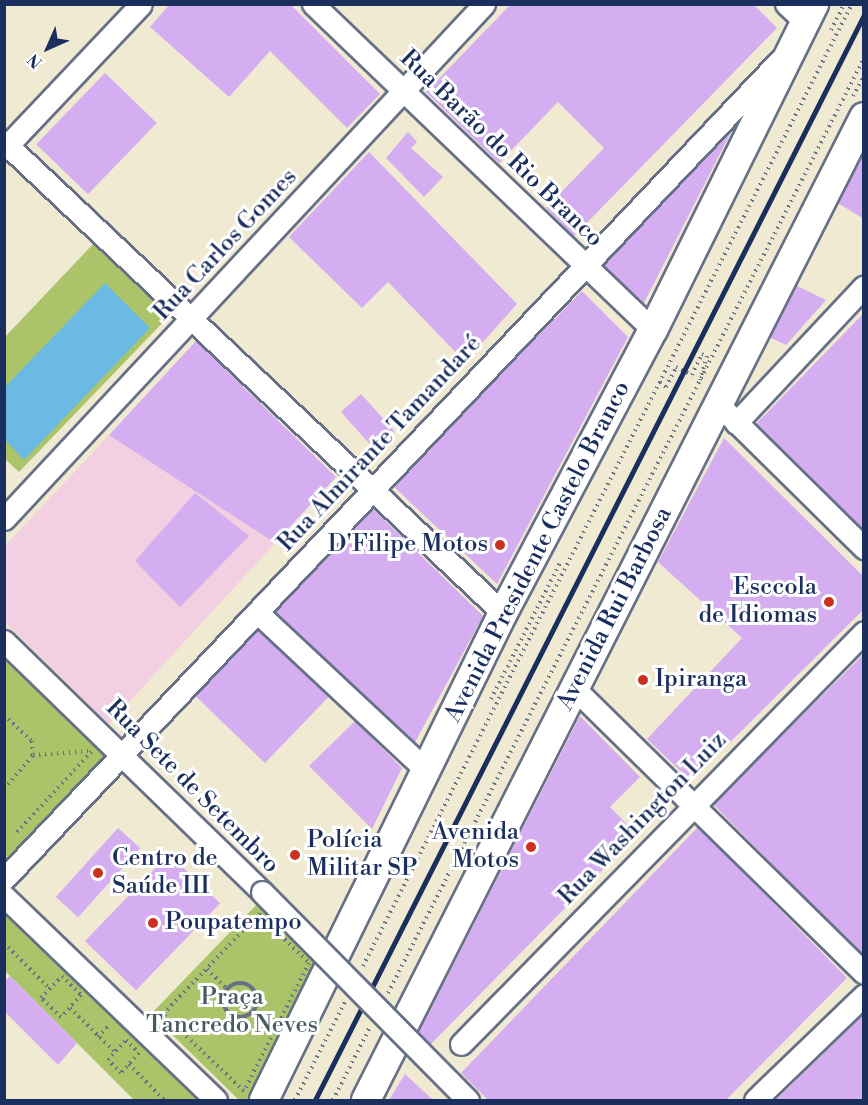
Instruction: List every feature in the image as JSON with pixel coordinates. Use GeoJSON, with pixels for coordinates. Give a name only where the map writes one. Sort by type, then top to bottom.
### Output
{"type":"FeatureCollection","features":[{"type":"Feature","properties":{"kind":"main road","name":"Avenida Presidente Castelo Branco"},"geometry":{"type":"LineString","coordinates":[[264,1101],[504,613],[651,333],[799,19]]}},
{"type":"Feature","properties":{"kind":"main road","name":"Avenida Rui Barbosa"},"geometry":{"type":"LineString","coordinates":[[366,1101],[575,689],[726,407],[864,117]]}},
{"type":"Feature","properties":{"kind":"street"},"geometry":{"type":"LineString","coordinates":[[141,4],[6,145],[374,488],[504,613]]}},
{"type":"Feature","properties":{"kind":"street","name":"Rua Barão do Rio Branco"},"geometry":{"type":"LineString","coordinates":[[313,4],[584,265],[651,333]]}},
{"type":"Feature","properties":{"kind":"street","name":"Rua Carlos Gomes"},"geometry":{"type":"LineString","coordinates":[[4,519],[484,4]]}},
{"type":"Feature","properties":{"kind":"street","name":"Rua Almirante Tamandaré"},"geometry":{"type":"LineString","coordinates":[[4,879],[121,751],[257,612],[584,265],[799,19]]}},
{"type":"Feature","properties":{"kind":"street"},"geometry":{"type":"LineString","coordinates":[[864,286],[726,407],[864,548]]}},
{"type":"Feature","properties":{"kind":"street"},"geometry":{"type":"LineString","coordinates":[[257,612],[426,770]]}},
{"type":"Feature","properties":{"kind":"street","name":"Rua Washington Luiz"},"geometry":{"type":"LineString","coordinates":[[460,1044],[693,803],[864,632]]}},
{"type":"Feature","properties":{"kind":"street","name":"Rua Sete de Setembro"},"geometry":{"type":"LineString","coordinates":[[4,641],[121,751],[258,898],[468,1101]]}},
{"type":"Feature","properties":{"kind":"street"},"geometry":{"type":"LineString","coordinates":[[575,689],[864,973]]}},
{"type":"Feature","properties":{"kind":"street"},"geometry":{"type":"LineString","coordinates":[[4,896],[146,1018],[216,1101]]}},
{"type":"Feature","properties":{"kind":"street"},"geometry":{"type":"LineString","coordinates":[[755,1101],[864,995]]}},
{"type":"Feature","properties":{"kind":"path"},"geometry":{"type":"LineString","coordinates":[[360,973],[852,4]]}},
{"type":"Feature","properties":{"kind":"path"},"geometry":{"type":"LineString","coordinates":[[382,1005],[864,58]]}},
{"type":"Feature","properties":{"kind":"path"},"geometry":{"type":"LineString","coordinates":[[651,333],[675,351],[659,383],[666,387],[676,367],[692,375],[702,354],[706,356],[697,378],[726,407]]}},
{"type":"Feature","properties":{"kind":"path"},"geometry":{"type":"LineString","coordinates":[[4,715],[32,741],[33,755]]}},
{"type":"Feature","properties":{"kind":"path"},"geometry":{"type":"LineString","coordinates":[[5,787],[33,755],[92,751],[12,837]]}},
{"type":"Feature","properties":{"kind":"path"},"geometry":{"type":"LineString","coordinates":[[163,1014],[244,1091],[309,963],[259,914],[258,898]]}},
{"type":"Feature","properties":{"kind":"path"},"geometry":{"type":"LineString","coordinates":[[146,1018],[163,1014],[259,914]]}},
{"type":"Feature","properties":{"kind":"path"},"geometry":{"type":"LineString","coordinates":[[4,943],[50,988]]}},
{"type":"Feature","properties":{"kind":"path"},"geometry":{"type":"LineString","coordinates":[[207,969],[227,989]]}},
{"type":"Feature","properties":{"kind":"path"},"geometry":{"type":"LineString","coordinates":[[62,976],[81,995],[70,1008],[61,1017],[41,998],[62,976]]}},
{"type":"Feature","properties":{"kind":"path"},"geometry":{"type":"LineString","coordinates":[[242,983],[252,988],[258,999],[252,1013],[239,1018],[230,1014],[223,999],[227,989],[242,983]]}},
{"type":"Feature","properties":{"kind":"path"},"geometry":{"type":"LineString","coordinates":[[295,1101],[349,994]]}},
{"type":"Feature","properties":{"kind":"path"},"geometry":{"type":"LineString","coordinates":[[70,1008],[115,1052]]}},
{"type":"Feature","properties":{"kind":"path"},"geometry":{"type":"LineString","coordinates":[[252,1013],[273,1032]]}},
{"type":"Feature","properties":{"kind":"path"},"geometry":{"type":"LineString","coordinates":[[333,1101],[371,1026]]}},
{"type":"Feature","properties":{"kind":"path"},"geometry":{"type":"LineString","coordinates":[[126,1040],[139,1053],[121,1073],[108,1060],[115,1052],[126,1040]]}},
{"type":"Feature","properties":{"kind":"path"},"geometry":{"type":"LineString","coordinates":[[129,1064],[165,1101]]}},
{"type":"Feature","properties":{"kind":"shaded area"},"geometry":{"type":"Polygon","coordinates":[[[109,435],[275,543],[109,724],[5,622],[4,547],[109,435]]]}},
{"type":"Feature","properties":{"kind":"green space"},"geometry":{"type":"Polygon","coordinates":[[[95,242],[171,314],[19,472],[5,459],[4,338],[95,242]]]}},
{"type":"Feature","properties":{"kind":"green space"},"geometry":{"type":"Polygon","coordinates":[[[4,641],[121,751],[4,879],[4,641]]]}},
{"type":"Feature","properties":{"kind":"green space","name":"Praça Tancredo Neves"},"geometry":{"type":"Polygon","coordinates":[[[261,900],[320,958],[251,1100],[239,1100],[151,1014],[261,900]]]}},
{"type":"Feature","properties":{"kind":"green space"},"geometry":{"type":"Polygon","coordinates":[[[4,902],[216,1100],[134,1100],[5,971],[4,902]]]}},
{"type":"Feature","properties":{"kind":"water"},"geometry":{"type":"Polygon","coordinates":[[[105,283],[150,328],[24,460],[5,440],[5,387],[105,283]]]}},
{"type":"Feature","properties":{"kind":"building"},"geometry":{"type":"Polygon","coordinates":[[[170,4],[290,4],[380,94],[347,128],[270,51],[229,97],[150,27],[170,4]]]}},
{"type":"Feature","properties":{"kind":"building"},"geometry":{"type":"Polygon","coordinates":[[[511,4],[753,4],[777,28],[574,236],[546,208],[604,148],[558,102],[499,163],[426,92],[511,4]]]}},
{"type":"Feature","properties":{"kind":"building"},"geometry":{"type":"Polygon","coordinates":[[[105,73],[157,123],[88,194],[36,144],[105,73]]]}},
{"type":"Feature","properties":{"kind":"building"},"geometry":{"type":"Polygon","coordinates":[[[732,130],[671,250],[642,307],[599,266],[732,130]]]}},
{"type":"Feature","properties":{"kind":"building"},"geometry":{"type":"Polygon","coordinates":[[[408,132],[417,142],[411,148],[443,177],[424,197],[386,158],[408,132]]]}},
{"type":"Feature","properties":{"kind":"building"},"geometry":{"type":"Polygon","coordinates":[[[864,151],[864,219],[836,202],[864,151]]]}},
{"type":"Feature","properties":{"kind":"building"},"geometry":{"type":"Polygon","coordinates":[[[369,152],[517,304],[465,362],[388,282],[362,308],[289,237],[369,152]]]}},
{"type":"Feature","properties":{"kind":"building"},"geometry":{"type":"Polygon","coordinates":[[[793,284],[826,300],[786,345],[767,336],[793,284]]]}},
{"type":"Feature","properties":{"kind":"building"},"geometry":{"type":"Polygon","coordinates":[[[582,291],[628,337],[497,584],[392,485],[582,291]]]}},
{"type":"Feature","properties":{"kind":"building"},"geometry":{"type":"Polygon","coordinates":[[[864,313],[864,535],[755,425],[864,313]]]}},
{"type":"Feature","properties":{"kind":"building"},"geometry":{"type":"Polygon","coordinates":[[[196,341],[336,477],[275,543],[109,435],[196,341]]]}},
{"type":"Feature","properties":{"kind":"building"},"geometry":{"type":"Polygon","coordinates":[[[361,394],[394,431],[374,449],[341,412],[361,394]]]}},
{"type":"Feature","properties":{"kind":"building"},"geometry":{"type":"Polygon","coordinates":[[[724,438],[864,577],[864,609],[691,781],[647,739],[742,638],[658,562],[724,438]]]}},
{"type":"Feature","properties":{"kind":"building"},"geometry":{"type":"Polygon","coordinates":[[[195,493],[249,536],[180,607],[135,561],[195,493]]]}},
{"type":"Feature","properties":{"kind":"building"},"geometry":{"type":"Polygon","coordinates":[[[373,509],[483,616],[413,746],[272,613],[373,509]]]}},
{"type":"Feature","properties":{"kind":"building"},"geometry":{"type":"Polygon","coordinates":[[[259,628],[329,696],[265,763],[194,695],[259,628]]]}},
{"type":"Feature","properties":{"kind":"building"},"geometry":{"type":"Polygon","coordinates":[[[864,654],[864,958],[713,804],[864,654]]]}},
{"type":"Feature","properties":{"kind":"building"},"geometry":{"type":"Polygon","coordinates":[[[580,716],[640,777],[610,807],[637,835],[430,1045],[418,1034],[580,716]]]}},
{"type":"Feature","properties":{"kind":"building"},"geometry":{"type":"Polygon","coordinates":[[[355,721],[402,768],[372,829],[309,766],[355,721]]]}},
{"type":"Feature","properties":{"kind":"building"},"geometry":{"type":"Polygon","coordinates":[[[698,827],[847,978],[726,1100],[488,1100],[461,1073],[698,827]]]}},
{"type":"Feature","properties":{"kind":"building","name":"Centro de Saúde III"},"geometry":{"type":"Polygon","coordinates":[[[118,828],[140,848],[78,917],[56,897],[118,828]]]}},
{"type":"Feature","properties":{"kind":"building","name":"Poupatempo"},"geometry":{"type":"Polygon","coordinates":[[[169,854],[220,903],[136,990],[85,941],[169,854]]]}},
{"type":"Feature","properties":{"kind":"building"},"geometry":{"type":"Polygon","coordinates":[[[10,976],[77,1043],[58,1065],[4,1011],[4,982],[10,976]]]}},
{"type":"Feature","properties":{"kind":"building"},"geometry":{"type":"Polygon","coordinates":[[[864,1014],[864,1100],[776,1100],[814,1063],[864,1014]]]}},
{"type":"Feature","properties":{"kind":"building"},"geometry":{"type":"Polygon","coordinates":[[[405,1074],[433,1100],[389,1100],[405,1074]]]}},
{"type":"Feature","properties":{"kind":"railway"},"geometry":{"type":"LineString","coordinates":[[315,1100],[864,15]]}},
{"type":"Feature","properties":{"kind":"place","name":"D'Filipe Motos"},"geometry":{"type":"Point","coordinates":[500,545]}},
{"type":"Feature","properties":{"kind":"place","name":"Esccola de Idiomas"},"geometry":{"type":"Point","coordinates":[829,602]}},
{"type":"Feature","properties":{"kind":"place","name":"Ipiranga"},"geometry":{"type":"Point","coordinates":[643,680]}},
{"type":"Feature","properties":{"kind":"place","name":"Avenida Motos"},"geometry":{"type":"Point","coordinates":[531,847]}},
{"type":"Feature","properties":{"kind":"place","name":"Polícia Militar SP"},"geometry":{"type":"Point","coordinates":[295,855]}},
{"type":"Feature","properties":{"kind":"place","name":"Centro de Saúde III"},"geometry":{"type":"Point","coordinates":[98,873]}},
{"type":"Feature","properties":{"kind":"place","name":"Poupatempo"},"geometry":{"type":"Point","coordinates":[153,923]}}]}
